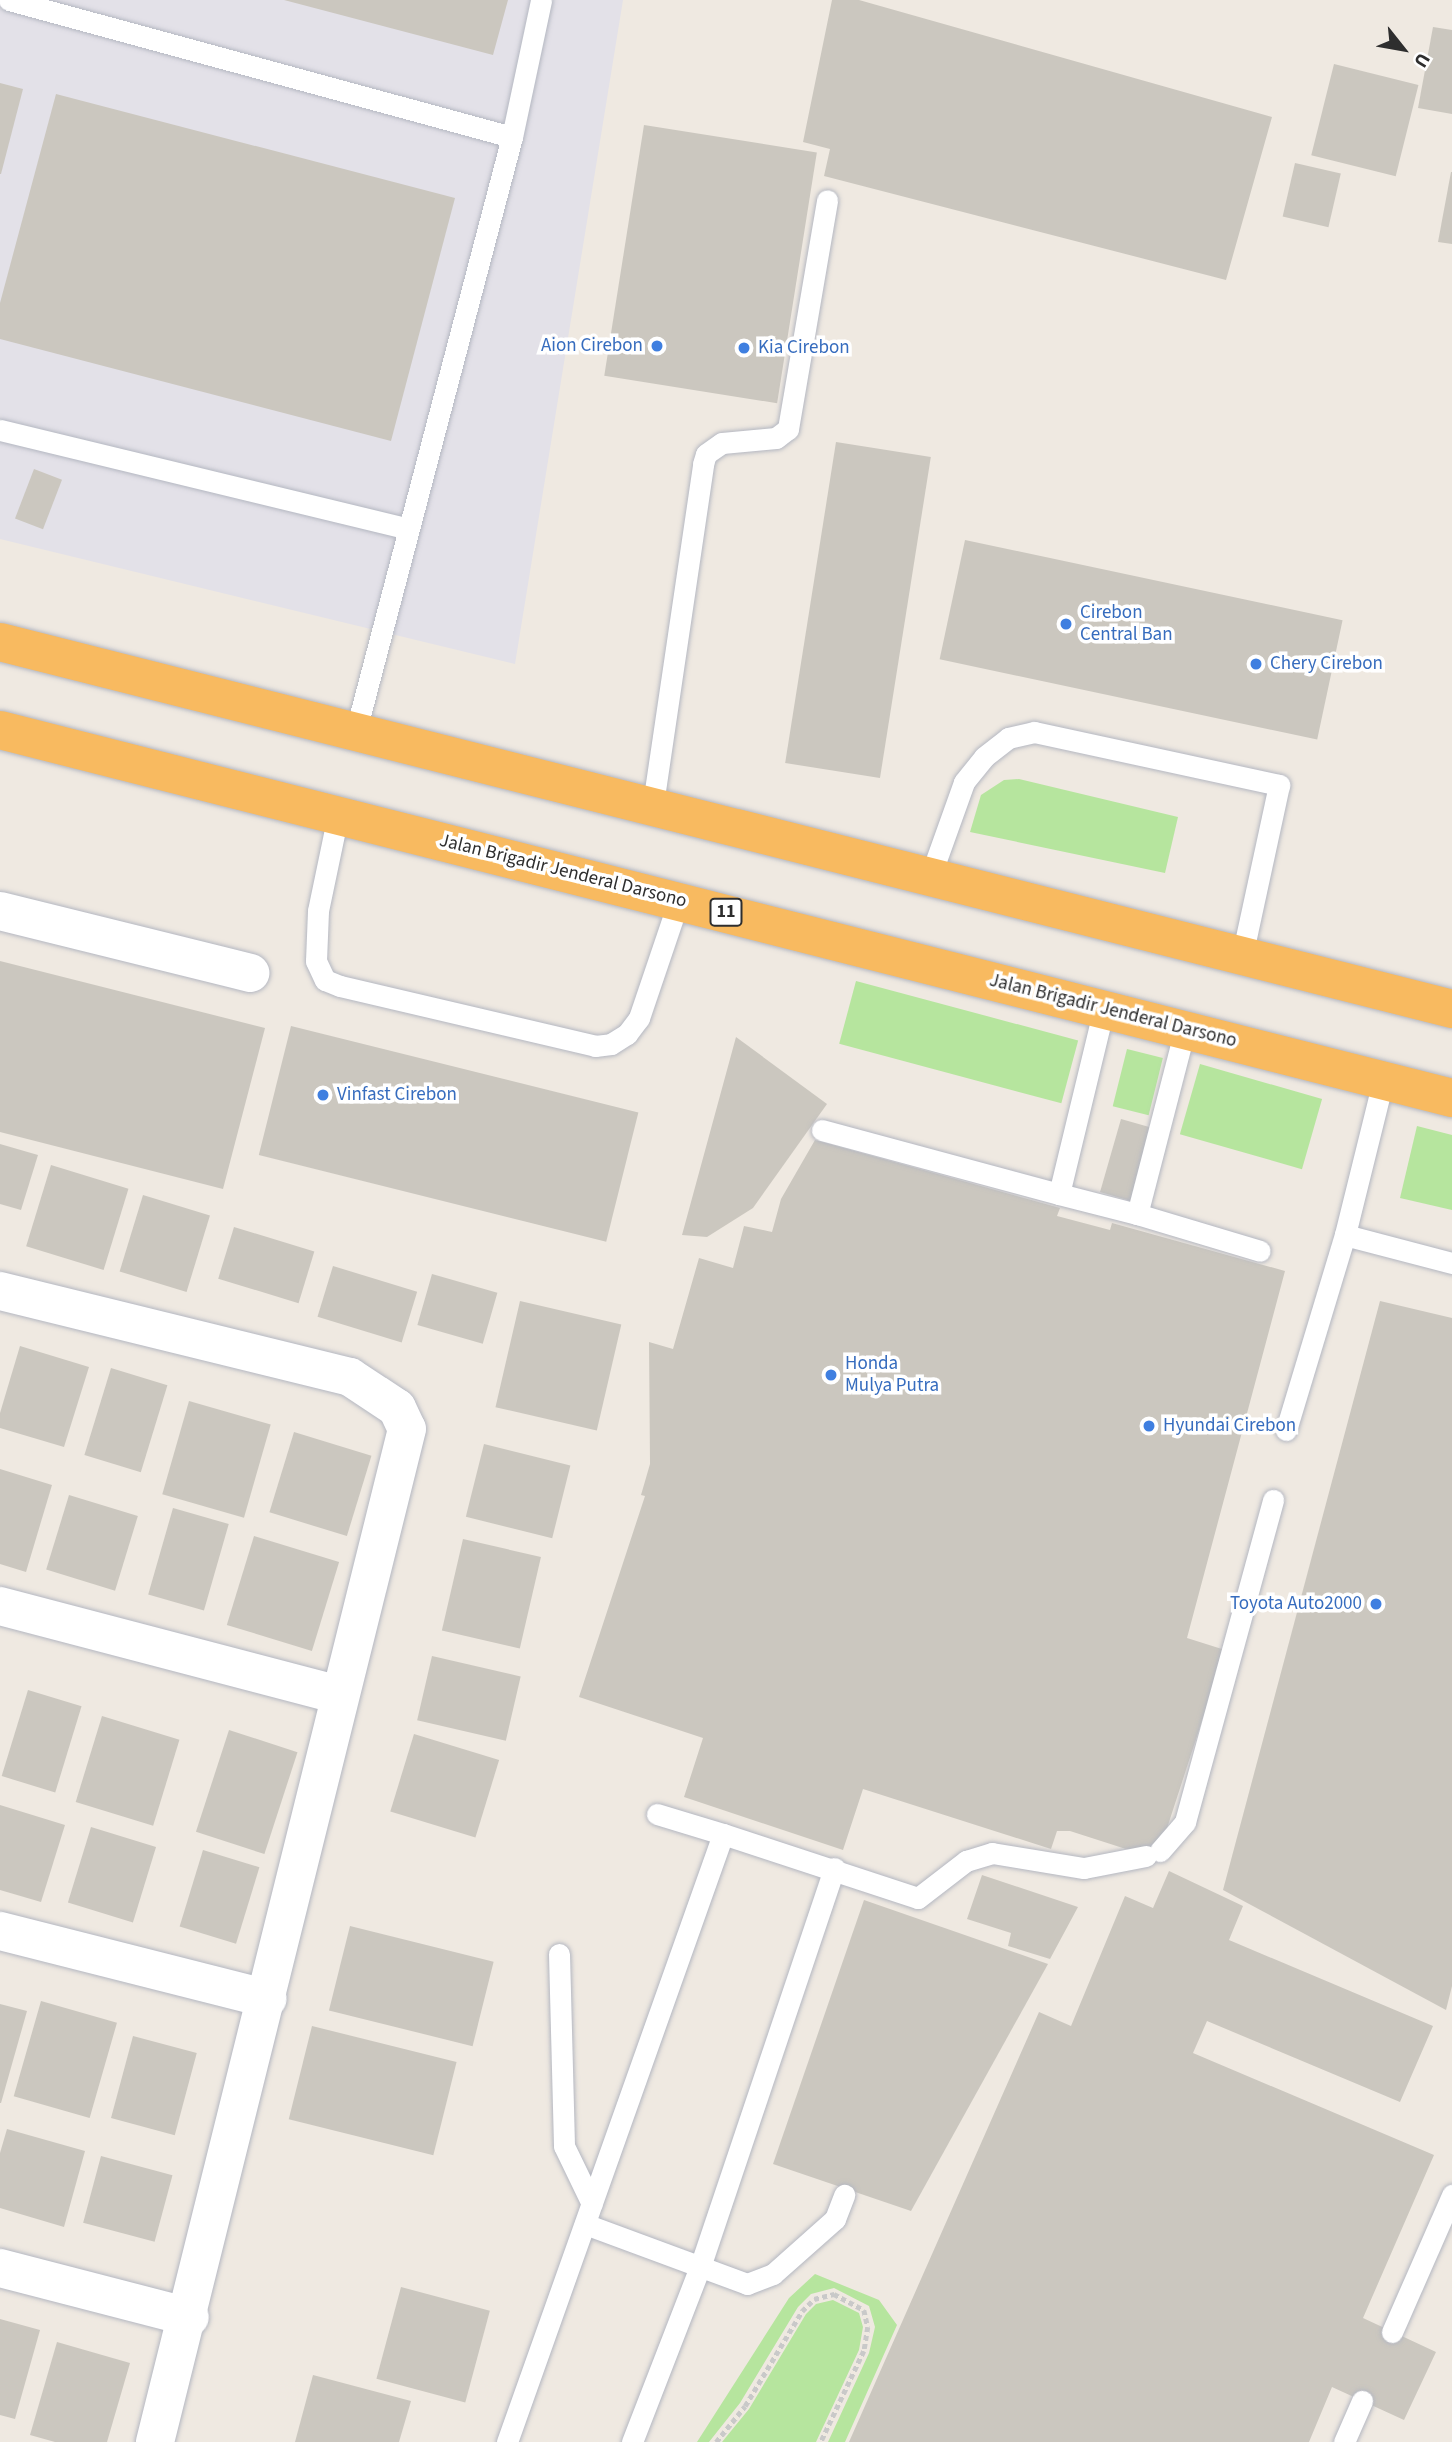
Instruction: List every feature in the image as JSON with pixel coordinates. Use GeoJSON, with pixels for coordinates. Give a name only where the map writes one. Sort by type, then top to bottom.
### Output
{"type":"FeatureCollection","features":[{"type":"Feature","properties":{"kind":"highway"},"geometry":{"type":"LineString","coordinates":[[0,642],[355,734],[653,803],[929,880],[1452,1009]]}},
{"type":"Feature","properties":{"kind":"highway","name":"Jalan Brigadir Jenderal Darsono"},"geometry":{"type":"LineString","coordinates":[[0,730],[1452,1098]]}},
{"type":"Feature","properties":{"kind":"street"},"geometry":{"type":"LineString","coordinates":[[0,911],[250,973]]}},
{"type":"Feature","properties":{"kind":"street"},"geometry":{"type":"LineString","coordinates":[[0,1291],[350,1377],[397,1408],[407,1429],[339,1695],[190,2316],[155,2442]]}},
{"type":"Feature","properties":{"kind":"street"},"geometry":{"type":"LineString","coordinates":[[0,1606],[339,1695]]}},
{"type":"Feature","properties":{"kind":"street"},"geometry":{"type":"LineString","coordinates":[[0,1931],[268,1999]]}},
{"type":"Feature","properties":{"kind":"street"},"geometry":{"type":"LineString","coordinates":[[0,2268],[190,2316]]}},
{"type":"Feature","properties":{"kind":"lane"},"geometry":{"type":"LineString","coordinates":[[9,0],[512,137]]}},
{"type":"Feature","properties":{"kind":"lane"},"geometry":{"type":"LineString","coordinates":[[355,734],[406,528],[512,137],[541,0]]}},
{"type":"Feature","properties":{"kind":"lane"},"geometry":{"type":"LineString","coordinates":[[653,803],[703,464],[706,454],[722,443],[776,438],[789,429],[827,200]]}},
{"type":"Feature","properties":{"kind":"lane"},"geometry":{"type":"LineString","coordinates":[[0,430],[406,528]]}},
{"type":"Feature","properties":{"kind":"lane"},"geometry":{"type":"LineString","coordinates":[[929,880],[964,782],[984,757],[1008,738],[1034,732],[1279,785],[1242,956]]}},
{"type":"Feature","properties":{"kind":"lane"},"geometry":{"type":"LineString","coordinates":[[338,815],[318,911],[316,961],[325,980],[340,986],[595,1046],[611,1044],[627,1034],[639,1018],[679,901]]}},
{"type":"Feature","properties":{"kind":"lane"},"geometry":{"type":"LineString","coordinates":[[1059,1194],[1104,1008]]}},
{"type":"Feature","properties":{"kind":"lane"},"geometry":{"type":"LineString","coordinates":[[1137,1214],[1185,1029]]}},
{"type":"Feature","properties":{"kind":"lane"},"geometry":{"type":"LineString","coordinates":[[1286,1430],[1345,1235],[1383,1080]]}},
{"type":"Feature","properties":{"kind":"lane"},"geometry":{"type":"LineString","coordinates":[[822,1130],[1137,1214],[1260,1251]]}},
{"type":"Feature","properties":{"kind":"lane"},"geometry":{"type":"LineString","coordinates":[[1345,1235],[1452,1263]]}},
{"type":"Feature","properties":{"kind":"lane"},"geometry":{"type":"LineString","coordinates":[[657,1814],[834,1868],[918,1898],[965,1861],[992,1853],[1084,1868],[1153,1853],[1185,1822],[1273,1500]]}},
{"type":"Feature","properties":{"kind":"lane"},"geometry":{"type":"LineString","coordinates":[[508,2442],[723,1835]]}},
{"type":"Feature","properties":{"kind":"lane"},"geometry":{"type":"LineString","coordinates":[[632,2442],[700,2267],[834,1868]]}},
{"type":"Feature","properties":{"kind":"lane"},"geometry":{"type":"LineString","coordinates":[[559,1954],[564,2146],[588,2214],[700,2267],[747,2284],[762,2280],[835,2219],[844,2196]]}},
{"type":"Feature","properties":{"kind":"lane"},"geometry":{"type":"LineString","coordinates":[[1392,2332],[1452,2195]]}},
{"type":"Feature","properties":{"kind":"lane"},"geometry":{"type":"LineString","coordinates":[[1344,2442],[1362,2401]]}},
{"type":"Feature","properties":{"kind":"path"},"geometry":{"type":"LineString","coordinates":[[716,2442],[745,2406],[771,2356],[802,2311],[814,2299],[834,2294],[864,2310],[869,2327],[863,2351],[821,2442]]}},
{"type":"Feature","properties":{"kind":"shaded area"},"geometry":{"type":"Polygon","coordinates":[[[0,0],[623,0],[515,664],[0,539],[0,0]]]}},
{"type":"Feature","properties":{"kind":"green space"},"geometry":{"type":"Polygon","coordinates":[[[1019,779],[1178,817],[1165,873],[970,832],[981,795],[1004,780],[1019,779]]]}},
{"type":"Feature","properties":{"kind":"green space"},"geometry":{"type":"Polygon","coordinates":[[[856,981],[1078,1041],[1061,1103],[839,1044],[856,981]]]}},
{"type":"Feature","properties":{"kind":"green space"},"geometry":{"type":"Polygon","coordinates":[[[1127,1049],[1163,1058],[1149,1115],[1113,1106],[1127,1049]]]}},
{"type":"Feature","properties":{"kind":"green space"},"geometry":{"type":"Polygon","coordinates":[[[1200,1064],[1322,1099],[1302,1169],[1180,1134],[1200,1064]]]}},
{"type":"Feature","properties":{"kind":"green space"},"geometry":{"type":"Polygon","coordinates":[[[1417,1126],[1452,1135],[1452,1210],[1400,1198],[1417,1126]]]}},
{"type":"Feature","properties":{"kind":"green space"},"geometry":{"type":"Polygon","coordinates":[[[815,2274],[879,2300],[897,2325],[845,2442],[828,2442],[869,2353],[875,2327],[869,2306],[834,2288],[811,2294],[798,2307],[740,2403],[709,2442],[697,2442],[789,2298],[815,2274]]]}},
{"type":"Feature","properties":{"kind":"green space"},"geometry":{"type":"Polygon","coordinates":[[[833,2300],[859,2313],[863,2327],[859,2350],[816,2442],[722,2442],[749,2409],[806,2314],[816,2304],[833,2300]]]}},
{"type":"Feature","properties":{"kind":"building"},"geometry":{"type":"Polygon","coordinates":[[[284,0],[508,0],[493,55],[284,0]]]}},
{"type":"Feature","properties":{"kind":"building"},"geometry":{"type":"Polygon","coordinates":[[[832,0],[859,0],[1272,117],[1226,280],[824,176],[830,149],[803,142],[832,0]]]}},
{"type":"Feature","properties":{"kind":"building"},"geometry":{"type":"Polygon","coordinates":[[[1433,27],[1452,30],[1452,114],[1418,108],[1433,27]]]}},
{"type":"Feature","properties":{"kind":"building"},"geometry":{"type":"Polygon","coordinates":[[[1334,64],[1418,85],[1396,176],[1311,155],[1334,64]]]}},
{"type":"Feature","properties":{"kind":"building"},"geometry":{"type":"Polygon","coordinates":[[[0,83],[23,89],[1,174],[0,174],[0,83]]]}},
{"type":"Feature","properties":{"kind":"building"},"geometry":{"type":"Polygon","coordinates":[[[56,94],[455,198],[391,441],[0,339],[0,303],[56,94]]]}},
{"type":"Feature","properties":{"kind":"building"},"geometry":{"type":"Polygon","coordinates":[[[644,125],[817,152],[777,403],[604,376],[644,125]]]}},
{"type":"Feature","properties":{"kind":"building"},"geometry":{"type":"Polygon","coordinates":[[[1295,163],[1341,174],[1328,227],[1283,217],[1295,163]]]}},
{"type":"Feature","properties":{"kind":"building"},"geometry":{"type":"Polygon","coordinates":[[[1452,172],[1452,244],[1438,242],[1452,172]]]}},
{"type":"Feature","properties":{"kind":"building"},"geometry":{"type":"Polygon","coordinates":[[[836,442],[931,457],[880,778],[785,763],[836,442]]]}},
{"type":"Feature","properties":{"kind":"building"},"geometry":{"type":"Polygon","coordinates":[[[34,469],[62,480],[43,529],[15,518],[34,469]]]}},
{"type":"Feature","properties":{"kind":"building","name":"Cirebon Central Ban"},"geometry":{"type":"Polygon","coordinates":[[[965,540],[1343,620],[1317,740],[940,659],[965,540]]]}},
{"type":"Feature","properties":{"kind":"building"},"geometry":{"type":"Polygon","coordinates":[[[0,961],[265,1028],[223,1189],[0,1132],[0,961]]]}},
{"type":"Feature","properties":{"kind":"building"},"geometry":{"type":"Polygon","coordinates":[[[291,1026],[638,1113],[606,1242],[259,1155],[291,1026]]]}},
{"type":"Feature","properties":{"kind":"building"},"geometry":{"type":"Polygon","coordinates":[[[736,1037],[827,1104],[753,1208],[707,1237],[682,1235],[736,1037]]]}},
{"type":"Feature","properties":{"kind":"building"},"geometry":{"type":"Polygon","coordinates":[[[1121,1119],[1153,1128],[1132,1201],[1100,1192],[1121,1119]]]}},
{"type":"Feature","properties":{"kind":"building"},"geometry":{"type":"Polygon","coordinates":[[[815,1140],[1060,1208],[1057,1216],[1110,1230],[1112,1223],[1285,1271],[1187,1638],[1225,1650],[1157,1859],[1070,1831],[1057,1831],[1051,1849],[863,1789],[843,1850],[684,1797],[703,1738],[579,1697],[645,1496],[641,1495],[650,1464],[649,1342],[673,1349],[699,1258],[733,1268],[744,1226],[772,1232],[781,1199],[815,1140]]]}},
{"type":"Feature","properties":{"kind":"building"},"geometry":{"type":"Polygon","coordinates":[[[0,1144],[38,1155],[21,1210],[0,1204],[0,1144]]]}},
{"type":"Feature","properties":{"kind":"building"},"geometry":{"type":"Polygon","coordinates":[[[51,1165],[128,1189],[104,1270],[26,1246],[51,1165]]]}},
{"type":"Feature","properties":{"kind":"building"},"geometry":{"type":"Polygon","coordinates":[[[143,1195],[210,1215],[187,1292],[120,1272],[143,1195]]]}},
{"type":"Feature","properties":{"kind":"building"},"geometry":{"type":"Polygon","coordinates":[[[234,1227],[314,1252],[299,1303],[218,1279],[234,1227]]]}},
{"type":"Feature","properties":{"kind":"building"},"geometry":{"type":"Polygon","coordinates":[[[333,1266],[417,1292],[402,1342],[318,1317],[333,1266]]]}},
{"type":"Feature","properties":{"kind":"building"},"geometry":{"type":"Polygon","coordinates":[[[432,1274],[497,1293],[483,1344],[417,1325],[432,1274]]]}},
{"type":"Feature","properties":{"kind":"building"},"geometry":{"type":"Polygon","coordinates":[[[520,1301],[621,1324],[597,1431],[495,1407],[520,1301]]]}},
{"type":"Feature","properties":{"kind":"building","name":"Toyota Auto2000"},"geometry":{"type":"Polygon","coordinates":[[[1380,1301],[1452,1318],[1452,1986],[1446,2010],[1223,1890],[1380,1301]]]}},
{"type":"Feature","properties":{"kind":"building"},"geometry":{"type":"Polygon","coordinates":[[[20,1346],[89,1367],[64,1447],[0,1428],[0,1413],[20,1346]]]}},
{"type":"Feature","properties":{"kind":"building"},"geometry":{"type":"Polygon","coordinates":[[[111,1368],[167,1385],[141,1472],[84,1455],[111,1368]]]}},
{"type":"Feature","properties":{"kind":"building"},"geometry":{"type":"Polygon","coordinates":[[[189,1401],[271,1424],[244,1518],[162,1494],[189,1401]]]}},
{"type":"Feature","properties":{"kind":"building"},"geometry":{"type":"Polygon","coordinates":[[[294,1432],[371,1456],[347,1536],[269,1512],[294,1432]]]}},
{"type":"Feature","properties":{"kind":"building"},"geometry":{"type":"Polygon","coordinates":[[[484,1444],[570,1466],[552,1538],[466,1517],[484,1444]]]}},
{"type":"Feature","properties":{"kind":"building"},"geometry":{"type":"Polygon","coordinates":[[[0,1469],[52,1485],[26,1572],[0,1564],[0,1469]]]}},
{"type":"Feature","properties":{"kind":"building"},"geometry":{"type":"Polygon","coordinates":[[[69,1495],[138,1516],[115,1591],[46,1570],[69,1495]]]}},
{"type":"Feature","properties":{"kind":"building"},"geometry":{"type":"Polygon","coordinates":[[[173,1508],[229,1524],[204,1611],[148,1595],[173,1508]]]}},
{"type":"Feature","properties":{"kind":"building"},"geometry":{"type":"Polygon","coordinates":[[[254,1536],[339,1562],[312,1651],[227,1625],[254,1536]]]}},
{"type":"Feature","properties":{"kind":"building"},"geometry":{"type":"Polygon","coordinates":[[[463,1539],[541,1557],[520,1649],[442,1631],[463,1539]]]}},
{"type":"Feature","properties":{"kind":"building"},"geometry":{"type":"Polygon","coordinates":[[[432,1656],[521,1676],[506,1741],[417,1720],[432,1656]]]}},
{"type":"Feature","properties":{"kind":"building"},"geometry":{"type":"Polygon","coordinates":[[[28,1690],[82,1706],[55,1792],[2,1776],[28,1690]]]}},
{"type":"Feature","properties":{"kind":"building"},"geometry":{"type":"Polygon","coordinates":[[[102,1716],[179,1740],[153,1826],[76,1802],[102,1716]]]}},
{"type":"Feature","properties":{"kind":"building"},"geometry":{"type":"Polygon","coordinates":[[[229,1730],[297,1752],[264,1854],[196,1832],[229,1730]]]}},
{"type":"Feature","properties":{"kind":"building"},"geometry":{"type":"Polygon","coordinates":[[[414,1734],[499,1760],[475,1837],[390,1811],[414,1734]]]}},
{"type":"Feature","properties":{"kind":"building"},"geometry":{"type":"Polygon","coordinates":[[[0,1805],[65,1825],[41,1902],[0,1890],[0,1805]]]}},
{"type":"Feature","properties":{"kind":"building"},"geometry":{"type":"Polygon","coordinates":[[[91,1827],[156,1847],[133,1922],[68,1903],[91,1827]]]}},
{"type":"Feature","properties":{"kind":"building"},"geometry":{"type":"Polygon","coordinates":[[[203,1850],[259,1867],[236,1944],[180,1927],[203,1850]]]}},
{"type":"Feature","properties":{"kind":"building"},"geometry":{"type":"Polygon","coordinates":[[[1169,1871],[1243,1906],[1229,1940],[1433,2026],[1400,2102],[1207,2021],[1193,2053],[1434,2155],[1363,2318],[1436,2352],[1404,2420],[1332,2387],[1309,2442],[849,2442],[1039,2012],[1071,2026],[1125,1896],[1153,1908],[1169,1871]]]}},
{"type":"Feature","properties":{"kind":"building"},"geometry":{"type":"Polygon","coordinates":[[[982,1875],[1078,1907],[1050,1959],[1008,1946],[1011,1933],[967,1919],[982,1875]]]}},
{"type":"Feature","properties":{"kind":"building"},"geometry":{"type":"Polygon","coordinates":[[[864,1900],[1048,1964],[911,2211],[773,2164],[864,1900]]]}},
{"type":"Feature","properties":{"kind":"building"},"geometry":{"type":"Polygon","coordinates":[[[350,1926],[494,1962],[473,2046],[329,2010],[350,1926]]]}},
{"type":"Feature","properties":{"kind":"building"},"geometry":{"type":"Polygon","coordinates":[[[41,2001],[117,2023],[90,2118],[14,2096],[41,2001]]]}},
{"type":"Feature","properties":{"kind":"building"},"geometry":{"type":"Polygon","coordinates":[[[0,2004],[27,2011],[1,2103],[0,2103],[0,2004]]]}},
{"type":"Feature","properties":{"kind":"building"},"geometry":{"type":"Polygon","coordinates":[[[312,2026],[457,2062],[433,2155],[289,2119],[312,2026]]]}},
{"type":"Feature","properties":{"kind":"building"},"geometry":{"type":"Polygon","coordinates":[[[133,2036],[197,2053],[175,2135],[111,2118],[133,2036]]]}},
{"type":"Feature","properties":{"kind":"building"},"geometry":{"type":"Polygon","coordinates":[[[7,2129],[85,2151],[64,2227],[0,2208],[0,2153],[7,2129]]]}},
{"type":"Feature","properties":{"kind":"building"},"geometry":{"type":"Polygon","coordinates":[[[101,2156],[172,2175],[155,2242],[83,2223],[101,2156]]]}},
{"type":"Feature","properties":{"kind":"building"},"geometry":{"type":"Polygon","coordinates":[[[401,2287],[490,2311],[465,2403],[376,2379],[401,2287]]]}},
{"type":"Feature","properties":{"kind":"building"},"geometry":{"type":"Polygon","coordinates":[[[0,2319],[40,2330],[15,2419],[0,2415],[0,2319]]]}},
{"type":"Feature","properties":{"kind":"building"},"geometry":{"type":"Polygon","coordinates":[[[57,2342],[130,2363],[107,2442],[55,2442],[30,2435],[57,2342]]]}},
{"type":"Feature","properties":{"kind":"building"},"geometry":{"type":"Polygon","coordinates":[[[313,2375],[411,2401],[399,2442],[295,2442],[313,2375]]]}},
{"type":"Feature","properties":{"kind":"place","name":"Aion Cirebon"},"geometry":{"type":"Point","coordinates":[657,346]}},
{"type":"Feature","properties":{"kind":"place","name":"Kia Cirebon"},"geometry":{"type":"Point","coordinates":[744,348]}},
{"type":"Feature","properties":{"kind":"place","name":"Cirebon Central Ban"},"geometry":{"type":"Point","coordinates":[1066,624]}},
{"type":"Feature","properties":{"kind":"place","name":"Chery Cirebon"},"geometry":{"type":"Point","coordinates":[1256,664]}},
{"type":"Feature","properties":{"kind":"place","name":"Vinfast Cirebon"},"geometry":{"type":"Point","coordinates":[323,1095]}},
{"type":"Feature","properties":{"kind":"place","name":"Honda Mulya Putra"},"geometry":{"type":"Point","coordinates":[831,1375]}},
{"type":"Feature","properties":{"kind":"place","name":"Hyundai Cirebon"},"geometry":{"type":"Point","coordinates":[1149,1426]}},
{"type":"Feature","properties":{"kind":"place","name":"Toyota Auto2000"},"geometry":{"type":"Point","coordinates":[1376,1604]}}]}
